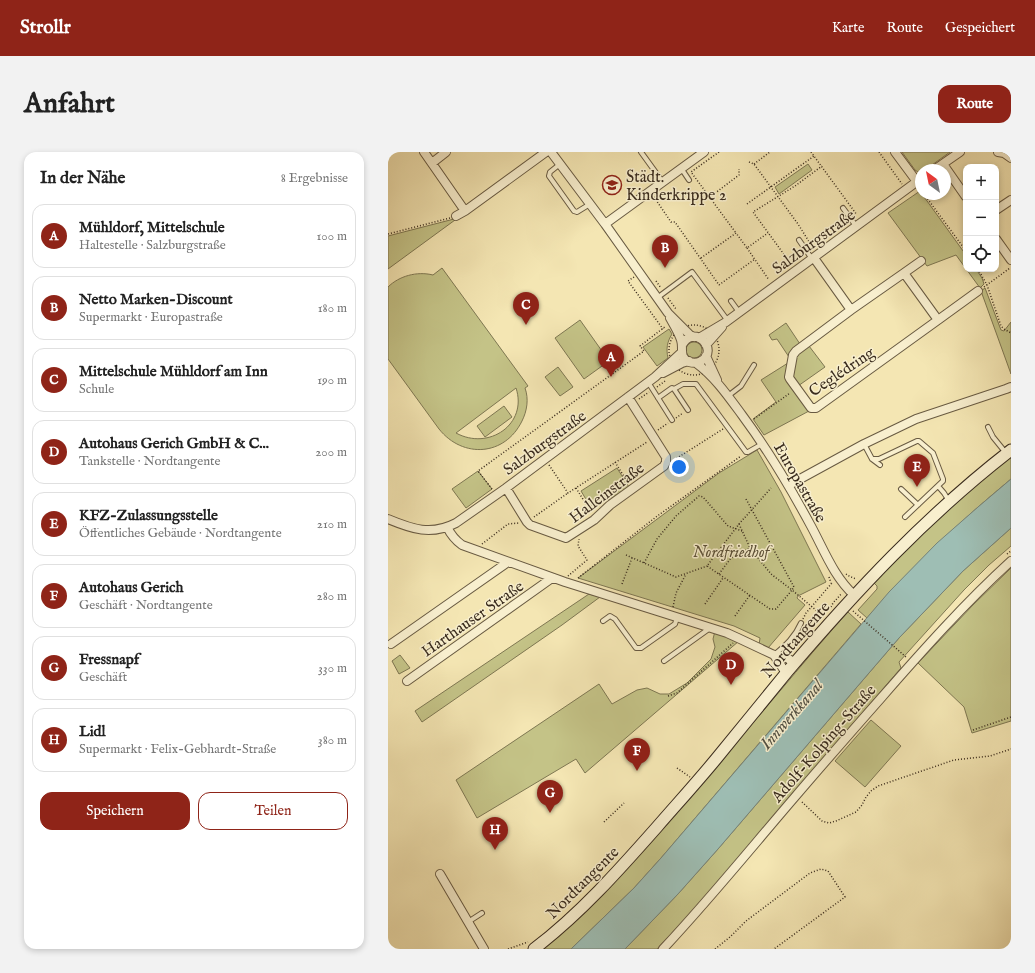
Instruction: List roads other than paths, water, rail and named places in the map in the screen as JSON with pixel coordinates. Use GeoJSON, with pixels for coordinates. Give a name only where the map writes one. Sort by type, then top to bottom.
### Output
{"type":"FeatureCollection","features":[{"type":"Feature","properties":{"kind":"main road","name":"Nordtangente"},"geometry":{"type":"LineString","coordinates":[[532,945],[577,912],[613,876],[717,758],[795,663],[850,592],[885,562],[918,530],[1009,452]]}},
{"type":"Feature","properties":{"kind":"street"},"geometry":{"type":"LineString","coordinates":[[424,152],[466,210]]}},
{"type":"Feature","properties":{"kind":"street"},"geometry":{"type":"LineString","coordinates":[[432,163],[446,152]]}},
{"type":"Feature","properties":{"kind":"street"},"geometry":{"type":"LineString","coordinates":[[456,216],[546,152]]}},
{"type":"Feature","properties":{"kind":"street"},"geometry":{"type":"LineString","coordinates":[[551,152],[605,224],[680,329],[705,342],[707,350],[706,356],[702,360],[692,362],[684,358],[680,329]]}},
{"type":"Feature","properties":{"kind":"street"},"geometry":{"type":"LineString","coordinates":[[605,224],[662,181],[704,152]]}},
{"type":"Feature","properties":{"kind":"street"},"geometry":{"type":"LineString","coordinates":[[896,152],[915,179]]}},
{"type":"Feature","properties":{"kind":"street"},"geometry":{"type":"LineString","coordinates":[[943,164],[960,152]]}},
{"type":"Feature","properties":{"kind":"street"},"geometry":{"type":"LineString","coordinates":[[951,175],[963,193]]}},
{"type":"Feature","properties":{"kind":"street","name":"Salzburgstraße"},"geometry":{"type":"LineString","coordinates":[[706,345],[713,333],[727,321],[740,313],[915,183]]}},
{"type":"Feature","properties":{"kind":"street"},"geometry":{"type":"LineString","coordinates":[[999,208],[1011,200]]}},
{"type":"Feature","properties":{"kind":"street"},"geometry":{"type":"LineString","coordinates":[[999,243],[1011,260]]}},
{"type":"Feature","properties":{"kind":"street"},"geometry":{"type":"LineString","coordinates":[[814,257],[851,310]]}},
{"type":"Feature","properties":{"kind":"street","name":"Ceglédring"},"geometry":{"type":"LineString","coordinates":[[921,261],[851,310],[794,353],[789,377],[810,407],[816,408],[978,291]]}},
{"type":"Feature","properties":{"kind":"street"},"geometry":{"type":"LineString","coordinates":[[904,273],[938,320]]}},
{"type":"Feature","properties":{"kind":"street","name":"Salzburgstraße"},"geometry":{"type":"LineString","coordinates":[[697,337],[713,333]]}},
{"type":"Feature","properties":{"kind":"street"},"geometry":{"type":"LineString","coordinates":[[682,349],[686,340],[697,337]]}},
{"type":"Feature","properties":{"kind":"street","name":"Salzburgstraße"},"geometry":{"type":"LineString","coordinates":[[447,527],[506,488],[673,364],[682,349]]}},
{"type":"Feature","properties":{"kind":"street","name":"Europastraße"},"geometry":{"type":"LineString","coordinates":[[706,356],[709,370],[762,444],[789,485],[837,574],[850,592]]}},
{"type":"Feature","properties":{"kind":"street","name":"Salzburgstraße"},"geometry":{"type":"LineString","coordinates":[[673,364],[692,362]]}},
{"type":"Feature","properties":{"kind":"street","name":"Europastraße"},"geometry":{"type":"LineString","coordinates":[[692,362],[709,370]]}},
{"type":"Feature","properties":{"kind":"street"},"geometry":{"type":"LineString","coordinates":[[789,485],[864,444],[916,419],[1006,390],[1011,387]]}},
{"type":"Feature","properties":{"kind":"street","name":"Halleinstraße"},"geometry":{"type":"LineString","coordinates":[[506,488],[530,525],[566,538],[595,518],[610,505],[664,466],[666,462],[666,457],[628,397]]}},
{"type":"Feature","properties":{"kind":"street"},"geometry":{"type":"LineString","coordinates":[[388,519],[403,525],[425,530],[447,527]]}},
{"type":"Feature","properties":{"kind":"street","name":"Harthauser Straße"},"geometry":{"type":"LineString","coordinates":[[447,527],[457,542],[462,545],[552,578],[568,581],[711,628],[738,638],[774,655],[788,658],[795,663]]}},
{"type":"Feature","properties":{"kind":"street","name":"Adolf-Kolping-Straße"},"geometry":{"type":"LineString","coordinates":[[663,949],[730,874],[795,796],[922,652],[964,606],[1011,561]]}},
{"type":"Feature","properties":{"kind":"street","name":"Harthauser Straße"},"geometry":{"type":"LineString","coordinates":[[391,644],[508,562]]}},
{"type":"Feature","properties":{"kind":"street","name":"Harthauser Straße"},"geometry":{"type":"LineString","coordinates":[[407,681],[552,578]]}},
{"type":"Feature","properties":{"kind":"street"},"geometry":{"type":"LineString","coordinates":[[774,655],[786,673]]}},
{"type":"Feature","properties":{"kind":"street"},"geometry":{"type":"LineString","coordinates":[[440,874],[484,949]]}},
{"type":"Feature","properties":{"kind":"lane"},"geometry":{"type":"LineString","coordinates":[[641,152],[662,181]]}},
{"type":"Feature","properties":{"kind":"lane"},"geometry":{"type":"LineString","coordinates":[[560,164],[550,172],[549,176],[574,211],[577,212],[590,204]]}},
{"type":"Feature","properties":{"kind":"lane"},"geometry":{"type":"LineString","coordinates":[[681,168],[689,180]]}},
{"type":"Feature","properties":{"kind":"lane"},"geometry":{"type":"LineString","coordinates":[[843,208],[859,224]]}},
{"type":"Feature","properties":{"kind":"lane"},"geometry":{"type":"LineString","coordinates":[[799,240],[814,257]]}},
{"type":"Feature","properties":{"kind":"lane"},"geometry":{"type":"LineString","coordinates":[[657,298],[692,272],[727,321]]}},
{"type":"Feature","properties":{"kind":"lane"},"geometry":{"type":"LineString","coordinates":[[731,301],[740,313]]}},
{"type":"Feature","properties":{"kind":"lane"},"geometry":{"type":"LineString","coordinates":[[728,396],[741,386],[754,366]]}},
{"type":"Feature","properties":{"kind":"lane"},"geometry":{"type":"LineString","coordinates":[[648,382],[672,420]]}},
{"type":"Feature","properties":{"kind":"lane"},"geometry":{"type":"LineString","coordinates":[[658,398],[672,388],[683,384],[696,384],[746,452],[762,444]]}},
{"type":"Feature","properties":{"kind":"lane"},"geometry":{"type":"LineString","coordinates":[[674,388],[688,410]]}},
{"type":"Feature","properties":{"kind":"lane"},"geometry":{"type":"LineString","coordinates":[[988,427],[993,437],[1009,452]]}},
{"type":"Feature","properties":{"kind":"lane"},"geometry":{"type":"LineString","coordinates":[[872,459],[879,459],[917,441],[919,441],[932,453],[943,481],[905,517]]}},
{"type":"Feature","properties":{"kind":"lane"},"geometry":{"type":"LineString","coordinates":[[864,444],[872,459],[880,465]]}},
{"type":"Feature","properties":{"kind":"lane"},"geometry":{"type":"LineString","coordinates":[[938,486],[950,502]]}},
{"type":"Feature","properties":{"kind":"lane"},"geometry":{"type":"LineString","coordinates":[[902,489],[918,506]]}},
{"type":"Feature","properties":{"kind":"lane"},"geometry":{"type":"LineString","coordinates":[[603,621],[610,616],[616,619],[636,648],[639,649],[675,624],[677,618]]}},
{"type":"Feature","properties":{"kind":"lane"},"geometry":{"type":"LineString","coordinates":[[774,655],[787,644],[797,631],[801,622]]}},
{"type":"Feature","properties":{"kind":"lane"},"geometry":{"type":"LineString","coordinates":[[664,661],[711,628]]}},
{"type":"Feature","properties":{"kind":"lane"},"geometry":{"type":"LineString","coordinates":[[468,922],[482,913]]}},
{"type":"Feature","properties":{"kind":"water","name":"Innwerkkanal"},"geometry":{"type":"Polygon","coordinates":[[[1011,479],[1011,528],[963,571],[899,638],[678,894],[625,949],[571,949],[634,888],[661,858],[889,592],[937,543],[1011,479]]]}},
{"type":"Feature","properties":{"kind":"place","name":"Städt. Kinderkrippe 2"},"geometry":{"type":"Point","coordinates":[612,185]}},
{"type":"Feature","properties":{"kind":"place","name":"Netto Marken-Discount"},"geometry":{"type":"Point","coordinates":[665,268]}},
{"type":"Feature","properties":{"kind":"place","name":"Mittelschule Mühldorf am Inn"},"geometry":{"type":"Point","coordinates":[526,325]}},
{"type":"Feature","properties":{"kind":"place","name":"Mühldorf, Mittelschule"},"geometry":{"type":"Point","coordinates":[611,377]}},
{"type":"Feature","properties":{"kind":"place","name":"KFZ-Zulassungsstelle"},"geometry":{"type":"Point","coordinates":[917,487]}},
{"type":"Feature","properties":{"kind":"place","name":"Autohaus Gerich GmbH & C..."},"geometry":{"type":"Point","coordinates":[731,685]}},
{"type":"Feature","properties":{"kind":"place","name":"Autohaus Gerich"},"geometry":{"type":"Point","coordinates":[637,771]}},
{"type":"Feature","properties":{"kind":"place","name":"Fressnapf"},"geometry":{"type":"Point","coordinates":[550,813]}},
{"type":"Feature","properties":{"kind":"place","name":"Lidl"},"geometry":{"type":"Point","coordinates":[495,850]}},
{"type":"Feature","properties":{"kind":"park label","name":"Nordfriedhof"},"geometry":{"type":"Point","coordinates":[731,551]}}]}
